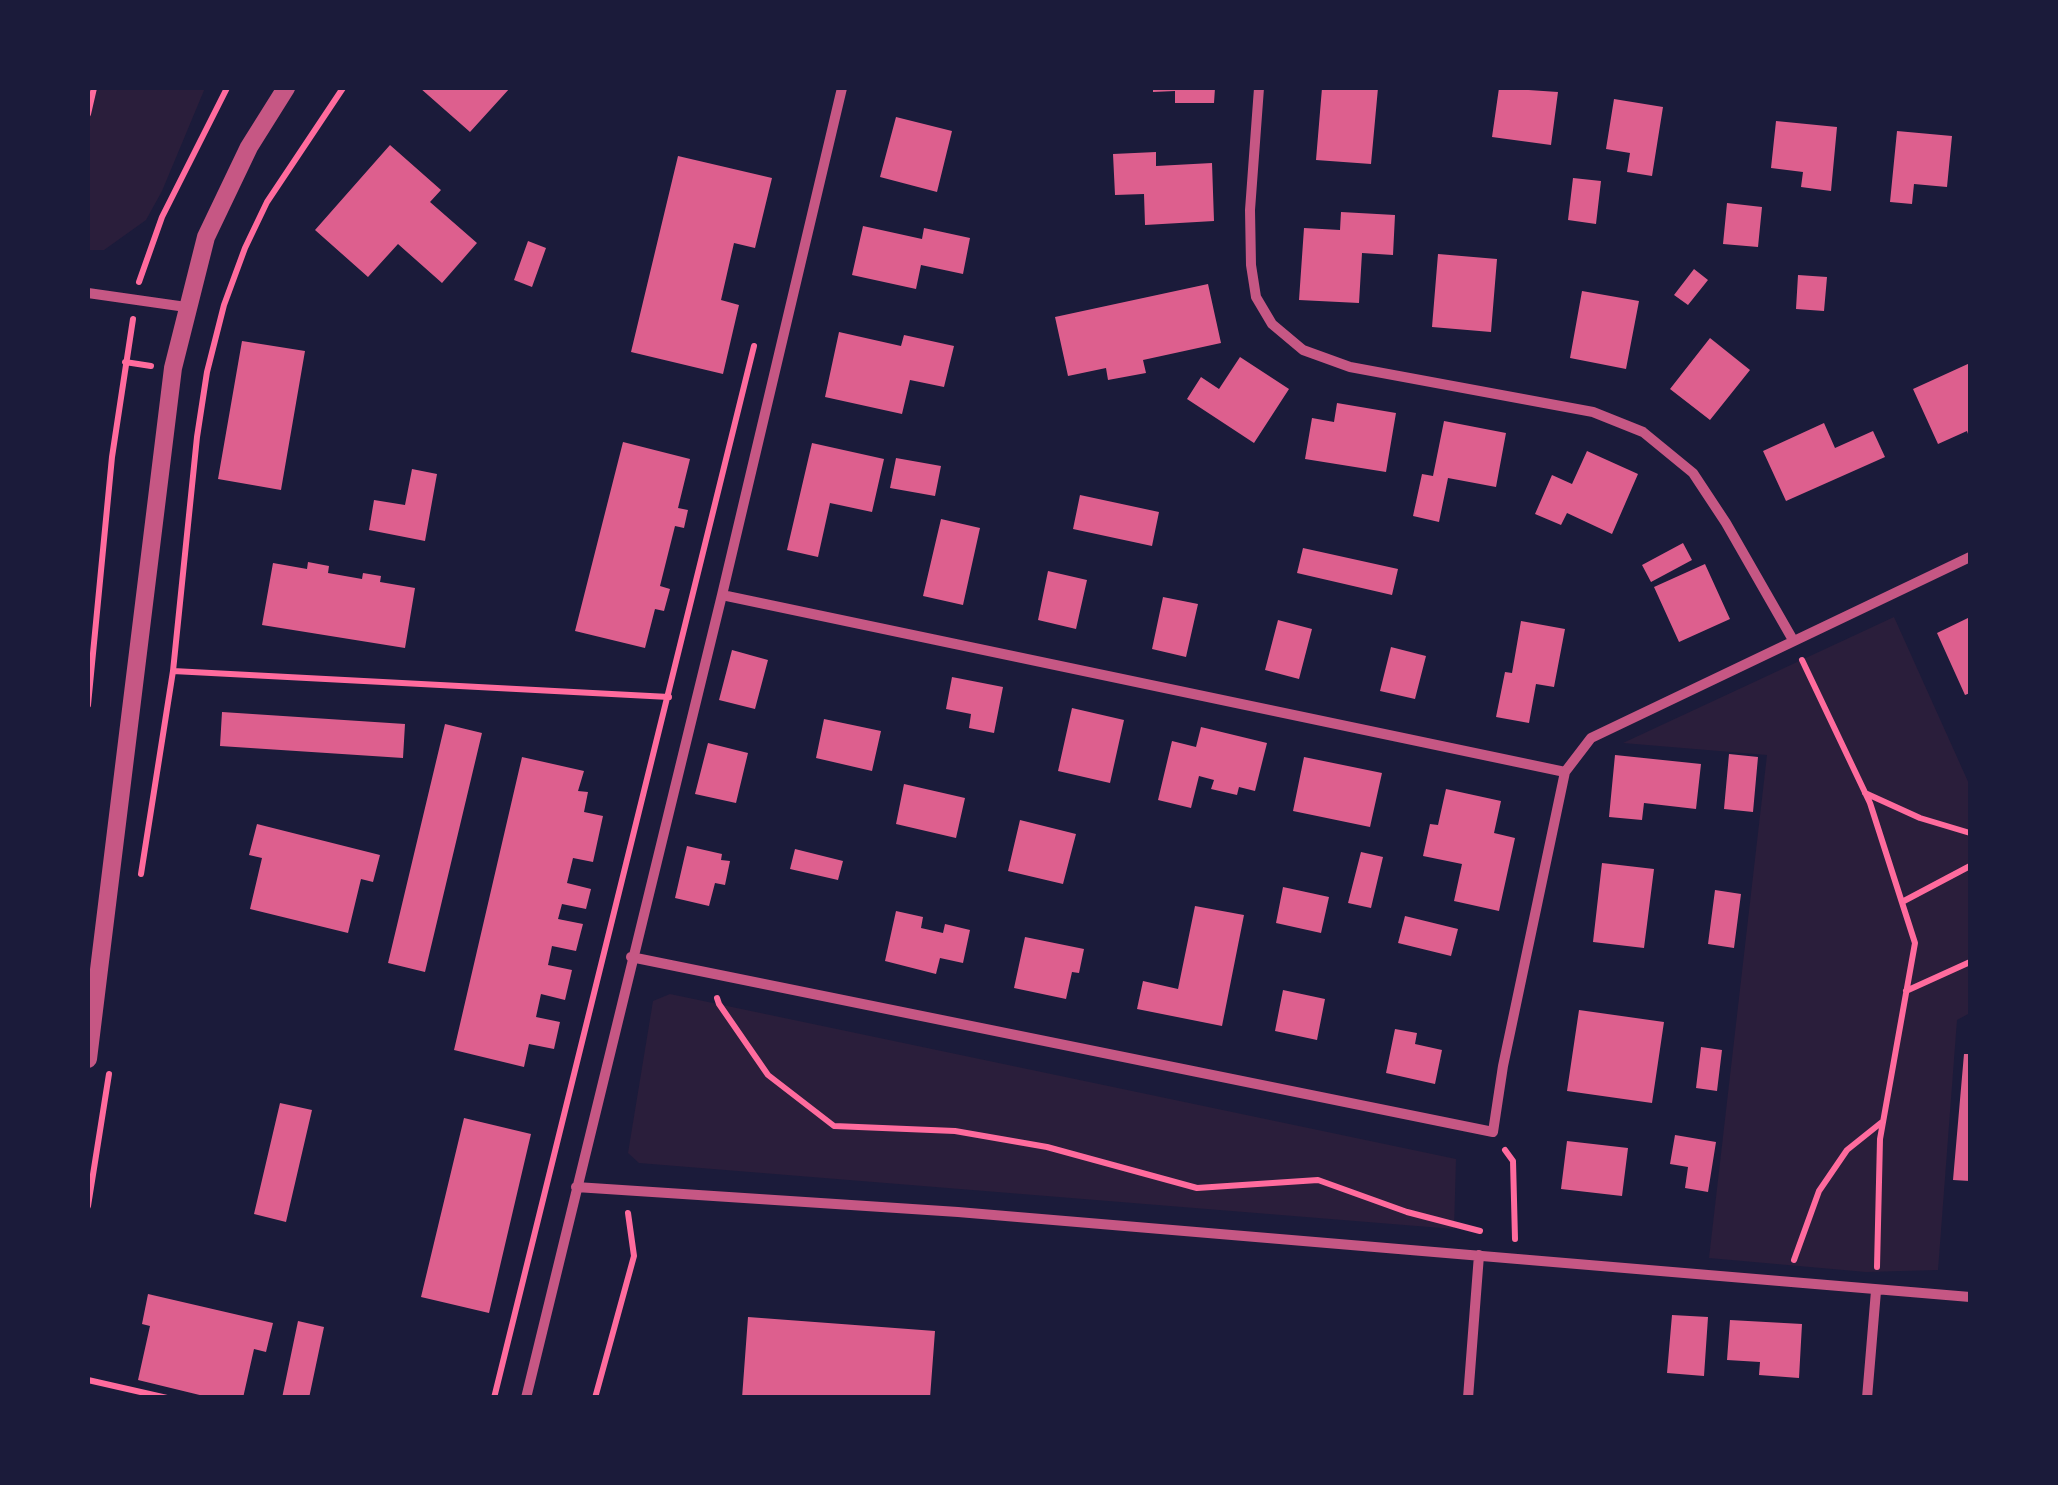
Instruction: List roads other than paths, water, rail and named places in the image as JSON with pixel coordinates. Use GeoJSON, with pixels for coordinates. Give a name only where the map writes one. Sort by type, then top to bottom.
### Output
{"type":"FeatureCollection","features":[{"type":"Feature","properties":{"kind":"street"},"geometry":{"type":"LineString","coordinates":[[88,1060],[173,368],[196,266],[220,204],[286,88]]}},
{"type":"Feature","properties":{"kind":"street"},"geometry":{"type":"LineString","coordinates":[[526,1398],[842,88]]}},
{"type":"Feature","properties":{"kind":"street"},"geometry":{"type":"LineString","coordinates":[[1259,88],[1250,210],[1251,264],[1256,297],[1272,324],[1303,350],[1350,367],[1593,412],[1643,432],[1693,473],[1793,640]]}},
{"type":"Feature","properties":{"kind":"street"},"geometry":{"type":"LineString","coordinates":[[88,293],[186,307]]}},
{"type":"Feature","properties":{"kind":"street"},"geometry":{"type":"LineString","coordinates":[[631,957],[1493,1132],[1564,772],[1591,738],[1970,557]]}},
{"type":"Feature","properties":{"kind":"street"},"geometry":{"type":"LineString","coordinates":[[722,594],[1564,772]]}},
{"type":"Feature","properties":{"kind":"street"},"geometry":{"type":"LineString","coordinates":[[576,1188],[958,1212],[1970,1297]]}},
{"type":"Feature","properties":{"kind":"street"},"geometry":{"type":"LineString","coordinates":[[1468,1398],[1479,1255]]}},
{"type":"Feature","properties":{"kind":"street"},"geometry":{"type":"LineString","coordinates":[[1867,1398],[1876,1291]]}}]}
